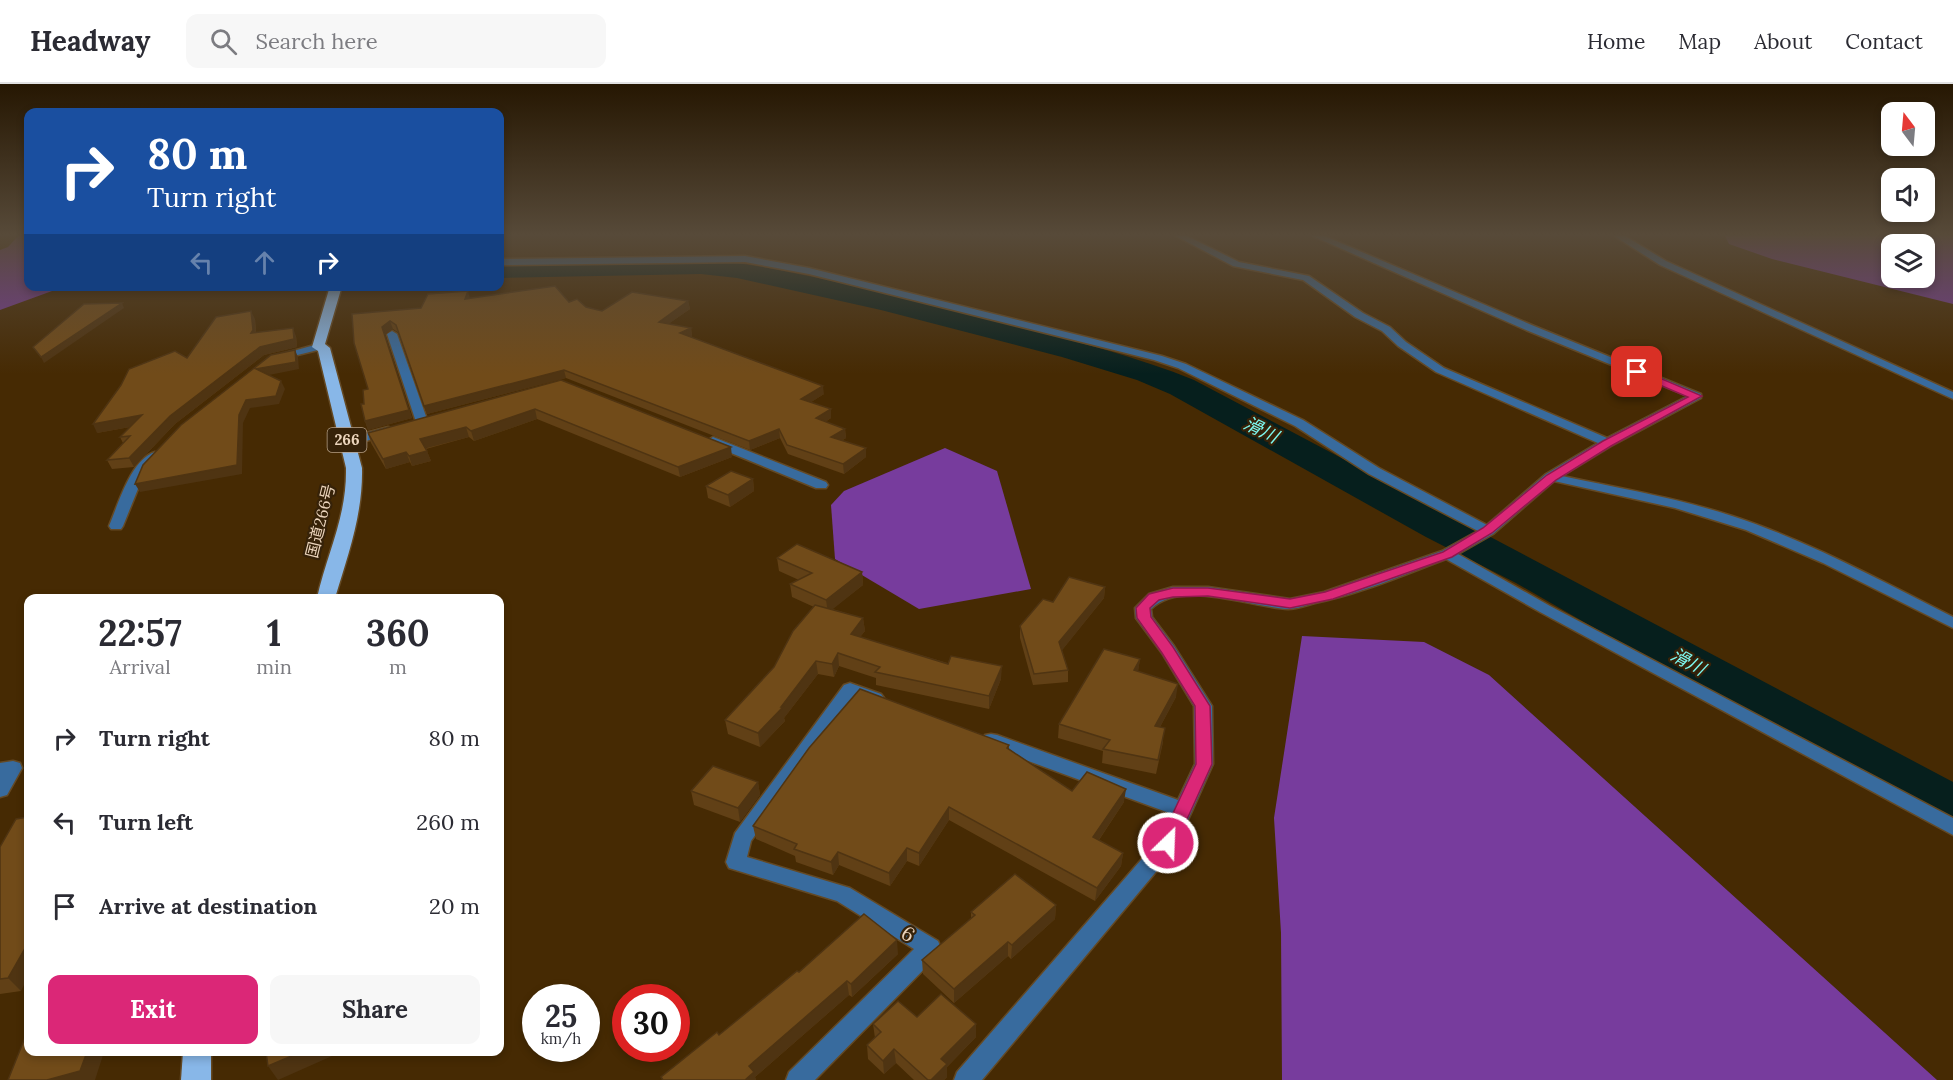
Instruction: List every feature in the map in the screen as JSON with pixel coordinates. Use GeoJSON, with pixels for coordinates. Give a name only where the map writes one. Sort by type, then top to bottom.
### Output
{"type":"FeatureCollection","features":[{"type":"Feature","properties":{"kind":"highway"},"geometry":{"type":"LineString","coordinates":[[318,347],[335,291]]}},
{"type":"Feature","properties":{"kind":"highway","name":"国道266号"},"geometry":{"type":"LineString","coordinates":[[318,347],[324,348],[355,476],[353,503],[327,594]]}},
{"type":"Feature","properties":{"kind":"highway"},"geometry":{"type":"LineString","coordinates":[[196,1080],[197,1056]]}},
{"type":"Feature","properties":{"kind":"street"},"geometry":{"type":"LineString","coordinates":[[846,280],[1158,358],[1182,366],[1299,423],[1374,471],[1487,531]]}},
{"type":"Feature","properties":{"kind":"street"},"geometry":{"type":"LineString","coordinates":[[1310,280],[1359,315],[1386,329],[1402,344],[1440,370],[1607,443]]}},
{"type":"Feature","properties":{"kind":"street"},"geometry":{"type":"LineString","coordinates":[[966,1080],[1168,843],[1204,764],[1203,706],[1168,650],[1144,618],[1143,608],[1154,597],[1184,592],[1208,592],[1290,604],[1328,596],[1448,554],[1487,531],[1551,477],[1607,443],[1697,396],[1420,280]]}},
{"type":"Feature","properties":{"kind":"street"},"geometry":{"type":"LineString","coordinates":[[1701,280],[1953,396]]}},
{"type":"Feature","properties":{"kind":"street"},"geometry":{"type":"LineString","coordinates":[[348,442],[417,423],[392,334]]}},
{"type":"Feature","properties":{"kind":"street"},"geometry":{"type":"LineString","coordinates":[[269,358],[318,347]]}},
{"type":"Feature","properties":{"kind":"street"},"geometry":{"type":"LineString","coordinates":[[704,437],[821,485]]}},
{"type":"Feature","properties":{"kind":"street"},"geometry":{"type":"LineString","coordinates":[[116,526],[138,473],[166,443]]}},
{"type":"Feature","properties":{"kind":"street"},"geometry":{"type":"LineString","coordinates":[[1551,477],[1692,510],[1749,526],[1820,556],[1953,623]]}},
{"type":"Feature","properties":{"kind":"street"},"geometry":{"type":"LineString","coordinates":[[1448,554],[1545,609],[1953,827]]}},
{"type":"Feature","properties":{"kind":"street","name":"6"},"geometry":{"type":"LineString","coordinates":[[798,1080],[930,948],[843,894],[736,862],[742,839],[850,689],[895,705]]}},
{"type":"Feature","properties":{"kind":"street"},"geometry":{"type":"LineString","coordinates":[[972,733],[1183,810]]}},
{"type":"Feature","properties":{"kind":"street"},"geometry":{"type":"LineString","coordinates":[[0,770],[13,768],[0,790]]}},
{"type":"Feature","properties":{"kind":"shaded area"},"geometry":{"type":"Polygon","coordinates":[[[0,280],[24,280],[24,291],[52,291],[0,310],[0,280]]]}},
{"type":"Feature","properties":{"kind":"shaded area"},"geometry":{"type":"Polygon","coordinates":[[[1858,280],[1881,280],[1881,286],[1858,280]]]}},
{"type":"Feature","properties":{"kind":"shaded area"},"geometry":{"type":"Polygon","coordinates":[[[1935,280],[1953,280],[1953,304],[1889,288],[1935,288],[1935,280]]]}},
{"type":"Feature","properties":{"kind":"shaded area"},"geometry":{"type":"Polygon","coordinates":[[[945,448],[997,471],[1031,589],[919,609],[835,559],[831,505],[844,491],[945,448]]]}},
{"type":"Feature","properties":{"kind":"shaded area"},"geometry":{"type":"Polygon","coordinates":[[[1302,636],[1424,642],[1489,675],[1937,1080],[1282,1080],[1281,933],[1274,818],[1302,636]]]}},
{"type":"Feature","properties":{"kind":"building"},"geometry":{"type":"Polygon","coordinates":[[[555,286],[569,302],[577,299],[586,307],[602,311],[632,292],[688,301],[659,322],[691,328],[680,333],[823,386],[801,399],[831,409],[816,418],[845,429],[831,437],[866,448],[843,464],[787,445],[779,429],[749,441],[564,370],[424,406],[396,325],[390,321],[382,327],[409,410],[365,421],[361,404],[364,404],[363,390],[368,389],[354,343],[352,314],[421,308],[428,294],[468,291],[465,299],[555,286]]]}},
{"type":"Feature","properties":{"kind":"building"},"geometry":{"type":"Polygon","coordinates":[[[122,303],[41,357],[33,347],[84,304],[122,303]]]}},
{"type":"Feature","properties":{"kind":"building"},"geometry":{"type":"Polygon","coordinates":[[[251,311],[253,330],[251,333],[293,328],[294,339],[260,347],[170,416],[129,458],[107,460],[130,436],[120,437],[142,415],[93,424],[121,385],[129,369],[175,351],[187,358],[216,317],[251,311]]]}},
{"type":"Feature","properties":{"kind":"building"},"geometry":{"type":"Polygon","coordinates":[[[295,350],[296,362],[256,369],[281,381],[276,396],[246,400],[239,415],[237,465],[135,484],[143,465],[181,425],[271,355],[295,350]]]}},
{"type":"Feature","properties":{"kind":"building"},"geometry":{"type":"Polygon","coordinates":[[[561,380],[731,447],[678,467],[535,409],[471,431],[466,427],[420,439],[427,451],[409,456],[406,452],[383,459],[368,433],[561,380]]]}},
{"type":"Feature","properties":{"kind":"building"},"geometry":{"type":"Polygon","coordinates":[[[731,471],[753,479],[728,495],[706,486],[731,471]]]}},
{"type":"Feature","properties":{"kind":"building"},"geometry":{"type":"Polygon","coordinates":[[[797,544],[862,572],[826,600],[790,584],[812,573],[777,558],[797,544]]]}},
{"type":"Feature","properties":{"kind":"building"},"geometry":{"type":"Polygon","coordinates":[[[1069,577],[1105,587],[1059,642],[1068,670],[1034,674],[1020,626],[1043,599],[1053,602],[1069,577]]]}},
{"type":"Feature","properties":{"kind":"building"},"geometry":{"type":"Polygon","coordinates":[[[815,605],[863,618],[851,634],[948,664],[951,656],[1002,666],[989,696],[875,672],[880,667],[838,653],[832,664],[816,661],[781,707],[783,707],[758,733],[725,720],[774,667],[793,631],[815,605]]]}},
{"type":"Feature","properties":{"kind":"building"},"geometry":{"type":"Polygon","coordinates":[[[1104,649],[1140,659],[1134,670],[1178,684],[1155,726],[1165,728],[1158,760],[1103,749],[1110,740],[1059,724],[1104,649]]]}},
{"type":"Feature","properties":{"kind":"building"},"geometry":{"type":"Polygon","coordinates":[[[860,689],[1009,745],[1007,748],[1072,791],[1087,772],[1126,789],[1093,837],[1123,853],[1097,888],[949,807],[919,853],[907,848],[889,873],[838,852],[831,862],[794,849],[797,844],[753,826],[809,748],[860,689]]]}},
{"type":"Feature","properties":{"kind":"building"},"geometry":{"type":"Polygon","coordinates":[[[713,766],[758,782],[738,808],[691,791],[713,766]]]}},
{"type":"Feature","properties":{"kind":"building"},"geometry":{"type":"Polygon","coordinates":[[[24,818],[24,950],[8,978],[0,979],[0,847],[16,819],[24,818]]]}},
{"type":"Feature","properties":{"kind":"building"},"geometry":{"type":"Polygon","coordinates":[[[1015,874],[1056,905],[1012,945],[1008,942],[954,989],[922,960],[975,915],[971,912],[1015,874]]]}},
{"type":"Feature","properties":{"kind":"building"},"geometry":{"type":"Polygon","coordinates":[[[864,914],[897,940],[851,984],[847,981],[749,1066],[754,1072],[745,1080],[663,1080],[661,1077],[680,1062],[690,1062],[690,1054],[717,1032],[719,1035],[797,971],[799,972],[864,914]]]}},
{"type":"Feature","properties":{"kind":"building"},"geometry":{"type":"Polygon","coordinates":[[[941,994],[976,1024],[941,1059],[947,1064],[931,1080],[928,1080],[894,1049],[883,1061],[867,1045],[881,1032],[873,1024],[898,1001],[917,1017],[941,994]]]}},
{"type":"Feature","properties":{"kind":"building"},"geometry":{"type":"Polygon","coordinates":[[[24,1040],[24,1056],[86,1056],[80,1071],[47,1080],[8,1080],[24,1040]]]}},
{"type":"Feature","properties":{"kind":"building"},"geometry":{"type":"Polygon","coordinates":[[[267,1056],[292,1056],[268,1066],[267,1056]]]}},
{"type":"Feature","properties":{"kind":"waterway","name":"滑川"},"geometry":{"type":"LineString","coordinates":[[785,280],[884,302],[1073,350],[1148,373],[1182,387],[1440,528],[1531,574],[1953,807]]}},
{"type":"Feature","properties":{"kind":"route"},"geometry":{"type":"LineString","coordinates":[[1168,843],[1204,764],[1203,706],[1168,650],[1144,618],[1143,608],[1154,597],[1173,592],[1208,592],[1290,604],[1328,596],[1447,554],[1488,531],[1551,477],[1607,443],[1697,396],[1637,372]]}}]}
